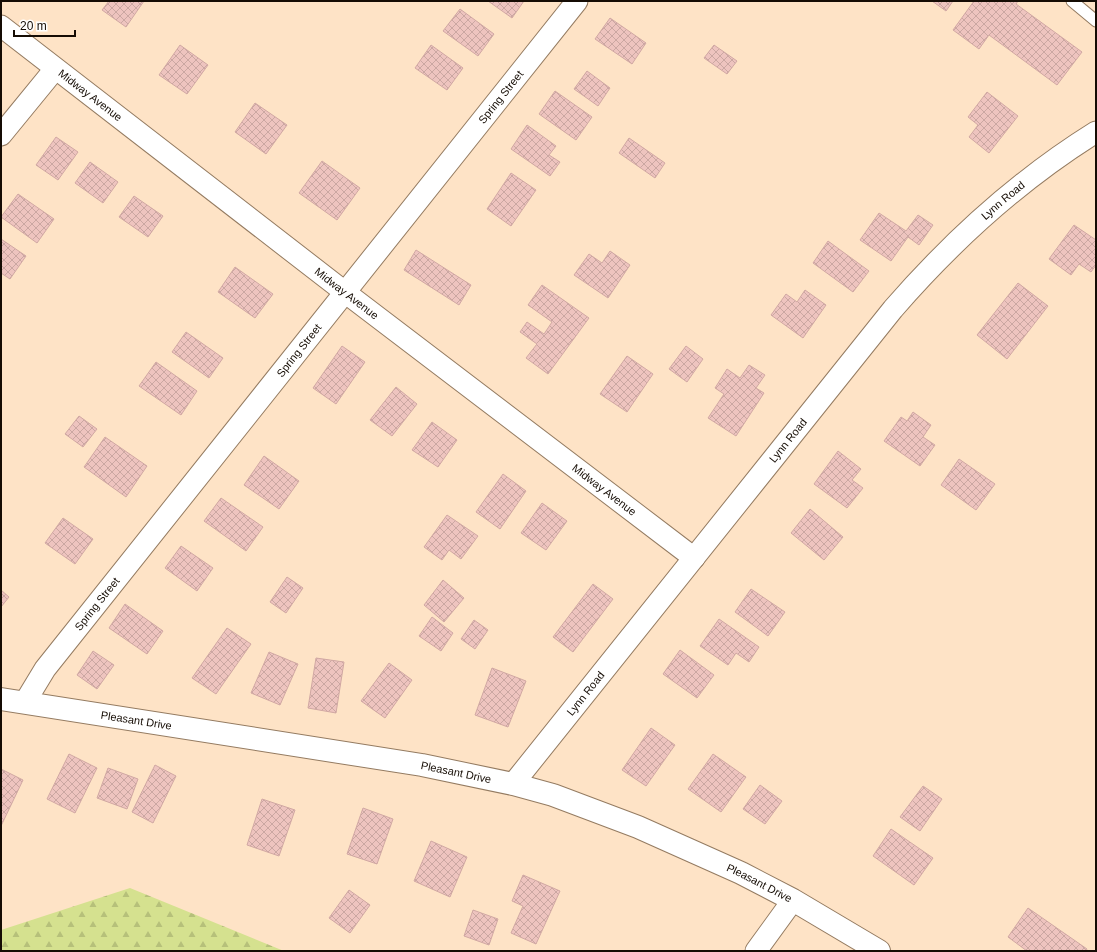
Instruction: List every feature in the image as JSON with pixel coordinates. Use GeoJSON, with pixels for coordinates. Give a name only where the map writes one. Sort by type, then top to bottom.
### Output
{"type":"FeatureCollection","features":[{"type":"Feature","properties":{"kind":"street","name":"Spring Street"},"geometry":{"type":"LineString","coordinates":[[25,702],[45,669],[346,293],[577,1]]}},
{"type":"Feature","properties":{"kind":"street","name":"Midway Avenue"},"geometry":{"type":"LineString","coordinates":[[1,26],[346,293],[694,558]]}},
{"type":"Feature","properties":{"kind":"street"},"geometry":{"type":"LineString","coordinates":[[1,135],[55,69]]}},
{"type":"Feature","properties":{"kind":"street","name":"Lynn Road"},"geometry":{"type":"LineString","coordinates":[[513,784],[893,310],[925,273],[950,247],[1013,191],[1045,166],[1096,132]]}},
{"type":"Feature","properties":{"kind":"street","name":"Pleasant Drive"},"geometry":{"type":"LineString","coordinates":[[1,699],[422,765],[513,784],[553,795],[638,827],[741,873],[793,900],[879,951]]}},
{"type":"Feature","properties":{"kind":"street"},"geometry":{"type":"LineString","coordinates":[[756,951],[793,900]]}},
{"type":"Feature","properties":{"kind":"lane"},"geometry":{"type":"LineString","coordinates":[[1072,1],[1096,21]]}},
{"type":"Feature","properties":{"kind":"green space"},"geometry":{"type":"Polygon","coordinates":[[[130,888],[284,951],[1,951],[1,930],[130,888]]]}},
{"type":"Feature","properties":{"kind":"building"},"geometry":{"type":"Polygon","coordinates":[[[109,1],[144,1],[126,27],[102,10],[109,1]]]}},
{"type":"Feature","properties":{"kind":"building"},"geometry":{"type":"Polygon","coordinates":[[[488,1],[524,1],[512,18],[488,1]]]}},
{"type":"Feature","properties":{"kind":"building"},"geometry":{"type":"Polygon","coordinates":[[[932,1],[953,1],[946,11],[932,1]]]}},
{"type":"Feature","properties":{"kind":"building"},"geometry":{"type":"Polygon","coordinates":[[[974,1],[1018,1],[1016,4],[1082,52],[1057,85],[989,35],[979,49],[953,30],[974,1]]]}},
{"type":"Feature","properties":{"kind":"building"},"geometry":{"type":"Polygon","coordinates":[[[460,9],[494,34],[478,56],[443,31],[460,9]]]}},
{"type":"Feature","properties":{"kind":"building"},"geometry":{"type":"Polygon","coordinates":[[[610,18],[646,43],[632,64],[595,39],[610,18]]]}},
{"type":"Feature","properties":{"kind":"building"},"geometry":{"type":"Polygon","coordinates":[[[180,45],[208,65],[187,94],[159,75],[180,45]]]}},
{"type":"Feature","properties":{"kind":"building"},"geometry":{"type":"Polygon","coordinates":[[[431,45],[463,68],[447,90],[415,68],[431,45]]]}},
{"type":"Feature","properties":{"kind":"building"},"geometry":{"type":"Polygon","coordinates":[[[714,45],[737,61],[727,74],[704,58],[714,45]]]}},
{"type":"Feature","properties":{"kind":"building"},"geometry":{"type":"Polygon","coordinates":[[[587,71],[610,88],[598,106],[574,89],[587,71]]]}},
{"type":"Feature","properties":{"kind":"building"},"geometry":{"type":"Polygon","coordinates":[[[555,91],[592,117],[576,140],[539,114],[555,91]]]}},
{"type":"Feature","properties":{"kind":"building"},"geometry":{"type":"Polygon","coordinates":[[[987,92],[1018,116],[989,153],[969,137],[978,125],[968,117],[987,92]]]}},
{"type":"Feature","properties":{"kind":"building"},"geometry":{"type":"Polygon","coordinates":[[[255,103],[287,125],[266,154],[235,132],[255,103]]]}},
{"type":"Feature","properties":{"kind":"building"},"geometry":{"type":"Polygon","coordinates":[[[527,125],[556,146],[549,155],[560,162],[550,176],[511,149],[527,125]]]}},
{"type":"Feature","properties":{"kind":"building"},"geometry":{"type":"Polygon","coordinates":[[[56,137],[78,152],[58,180],[36,165],[56,137]]]}},
{"type":"Feature","properties":{"kind":"building"},"geometry":{"type":"Polygon","coordinates":[[[629,138],[665,163],[655,178],[619,153],[629,138]]]}},
{"type":"Feature","properties":{"kind":"building"},"geometry":{"type":"Polygon","coordinates":[[[322,161],[360,188],[337,220],[299,193],[322,161]]]}},
{"type":"Feature","properties":{"kind":"building"},"geometry":{"type":"Polygon","coordinates":[[[90,162],[118,182],[103,203],[75,183],[90,162]]]}},
{"type":"Feature","properties":{"kind":"building"},"geometry":{"type":"Polygon","coordinates":[[[511,173],[536,190],[511,226],[487,209],[511,173]]]}},
{"type":"Feature","properties":{"kind":"building"},"geometry":{"type":"Polygon","coordinates":[[[18,194],[54,219],[37,243],[1,217],[18,194]]]}},
{"type":"Feature","properties":{"kind":"building"},"geometry":{"type":"Polygon","coordinates":[[[134,196],[163,216],[148,237],[119,217],[134,196]]]}},
{"type":"Feature","properties":{"kind":"building"},"geometry":{"type":"Polygon","coordinates":[[[879,213],[906,231],[918,215],[933,225],[919,245],[908,237],[891,261],[860,240],[879,213]]]}},
{"type":"Feature","properties":{"kind":"building"},"geometry":{"type":"Polygon","coordinates":[[[1074,225],[1096,240],[1096,265],[1091,272],[1079,264],[1071,275],[1049,259],[1074,225]]]}},
{"type":"Feature","properties":{"kind":"building"},"geometry":{"type":"Polygon","coordinates":[[[1,239],[26,256],[10,279],[1,273],[1,239]]]}},
{"type":"Feature","properties":{"kind":"building"},"geometry":{"type":"Polygon","coordinates":[[[828,241],[869,271],[853,292],[813,263],[828,241]]]}},
{"type":"Feature","properties":{"kind":"building"},"geometry":{"type":"Polygon","coordinates":[[[416,250],[471,285],[459,305],[404,270],[416,250]]]}},
{"type":"Feature","properties":{"kind":"building"},"geometry":{"type":"Polygon","coordinates":[[[610,251],[630,265],[608,298],[574,275],[589,254],[602,263],[610,251]]]}},
{"type":"Feature","properties":{"kind":"building"},"geometry":{"type":"Polygon","coordinates":[[[235,267],[273,294],[255,318],[218,292],[235,267]]]}},
{"type":"Feature","properties":{"kind":"building"},"geometry":{"type":"Polygon","coordinates":[[[1018,283],[1048,306],[1007,359],[977,335],[1018,283]]]}},
{"type":"Feature","properties":{"kind":"building"},"geometry":{"type":"Polygon","coordinates":[[[542,285],[589,318],[548,374],[526,358],[537,344],[520,332],[527,322],[544,334],[552,322],[528,305],[542,285]]]}},
{"type":"Feature","properties":{"kind":"building"},"geometry":{"type":"Polygon","coordinates":[[[805,290],[826,305],[803,338],[771,315],[786,294],[797,302],[805,290]]]}},
{"type":"Feature","properties":{"kind":"building"},"geometry":{"type":"Polygon","coordinates":[[[186,332],[223,358],[209,378],[172,352],[186,332]]]}},
{"type":"Feature","properties":{"kind":"building"},"geometry":{"type":"Polygon","coordinates":[[[342,346],[365,362],[336,404],[313,388],[342,346]]]}},
{"type":"Feature","properties":{"kind":"building"},"geometry":{"type":"Polygon","coordinates":[[[686,346],[703,359],[687,382],[669,369],[686,346]]]}},
{"type":"Feature","properties":{"kind":"building"},"geometry":{"type":"Polygon","coordinates":[[[627,356],[653,374],[627,412],[600,394],[627,356]]]}},
{"type":"Feature","properties":{"kind":"building"},"geometry":{"type":"Polygon","coordinates":[[[156,362],[197,391],[181,415],[139,386],[156,362]]]}},
{"type":"Feature","properties":{"kind":"building"},"geometry":{"type":"Polygon","coordinates":[[[749,365],[765,375],[756,388],[764,393],[736,436],[708,418],[724,394],[715,388],[727,369],[740,378],[749,365]]]}},
{"type":"Feature","properties":{"kind":"building"},"geometry":{"type":"Polygon","coordinates":[[[396,387],[417,404],[392,436],[370,420],[396,387]]]}},
{"type":"Feature","properties":{"kind":"building"},"geometry":{"type":"Polygon","coordinates":[[[913,412],[931,425],[923,437],[935,445],[920,466],[884,441],[901,417],[907,421],[913,412]]]}},
{"type":"Feature","properties":{"kind":"building"},"geometry":{"type":"Polygon","coordinates":[[[79,416],[97,429],[83,447],[65,434],[79,416]]]}},
{"type":"Feature","properties":{"kind":"building"},"geometry":{"type":"Polygon","coordinates":[[[432,422],[457,440],[438,467],[412,450],[432,422]]]}},
{"type":"Feature","properties":{"kind":"building"},"geometry":{"type":"Polygon","coordinates":[[[105,437],[147,466],[126,497],[84,467],[105,437]]]}},
{"type":"Feature","properties":{"kind":"building"},"geometry":{"type":"Polygon","coordinates":[[[838,451],[861,469],[852,480],[863,488],[847,508],[814,484],[838,451]]]}},
{"type":"Feature","properties":{"kind":"building"},"geometry":{"type":"Polygon","coordinates":[[[264,456],[299,481],[279,509],[244,485],[264,456]]]}},
{"type":"Feature","properties":{"kind":"building"},"geometry":{"type":"Polygon","coordinates":[[[959,459],[995,484],[976,510],[941,485],[959,459]]]}},
{"type":"Feature","properties":{"kind":"building"},"geometry":{"type":"Polygon","coordinates":[[[503,474],[526,491],[500,529],[476,512],[503,474]]]}},
{"type":"Feature","properties":{"kind":"building"},"geometry":{"type":"Polygon","coordinates":[[[221,498],[263,527],[246,551],[204,521],[221,498]]]}},
{"type":"Feature","properties":{"kind":"building"},"geometry":{"type":"Polygon","coordinates":[[[542,503],[567,521],[546,550],[521,533],[542,503]]]}},
{"type":"Feature","properties":{"kind":"building"},"geometry":{"type":"Polygon","coordinates":[[[810,509],[843,537],[824,560],[791,533],[810,509]]]}},
{"type":"Feature","properties":{"kind":"building"},"geometry":{"type":"Polygon","coordinates":[[[447,515],[478,536],[461,559],[449,550],[442,560],[424,547],[447,515]]]}},
{"type":"Feature","properties":{"kind":"building"},"geometry":{"type":"Polygon","coordinates":[[[63,518],[93,539],[75,564],[45,543],[63,518]]]}},
{"type":"Feature","properties":{"kind":"building"},"geometry":{"type":"Polygon","coordinates":[[[181,546],[213,568],[197,591],[165,568],[181,546]]]}},
{"type":"Feature","properties":{"kind":"building"},"geometry":{"type":"Polygon","coordinates":[[[287,577],[303,588],[286,613],[270,602],[287,577]]]}},
{"type":"Feature","properties":{"kind":"building"},"geometry":{"type":"Polygon","coordinates":[[[443,580],[464,598],[444,622],[424,605],[443,580]]]}},
{"type":"Feature","properties":{"kind":"building"},"geometry":{"type":"Polygon","coordinates":[[[593,584],[613,599],[573,652],[553,637],[593,584]]]}},
{"type":"Feature","properties":{"kind":"building"},"geometry":{"type":"Polygon","coordinates":[[[751,589],[785,612],[768,636],[735,612],[751,589]]]}},
{"type":"Feature","properties":{"kind":"building"},"geometry":{"type":"Polygon","coordinates":[[[1,590],[9,597],[1,607],[1,590]]]}},
{"type":"Feature","properties":{"kind":"building"},"geometry":{"type":"Polygon","coordinates":[[[125,604],[163,631],[147,654],[109,628],[125,604]]]}},
{"type":"Feature","properties":{"kind":"building"},"geometry":{"type":"Polygon","coordinates":[[[432,617],[453,633],[441,651],[419,636],[432,617]]]}},
{"type":"Feature","properties":{"kind":"building"},"geometry":{"type":"Polygon","coordinates":[[[719,619],[759,647],[749,662],[736,653],[728,665],[700,646],[719,619]]]}},
{"type":"Feature","properties":{"kind":"building"},"geometry":{"type":"Polygon","coordinates":[[[474,620],[488,630],[475,649],[461,639],[474,620]]]}},
{"type":"Feature","properties":{"kind":"building"},"geometry":{"type":"Polygon","coordinates":[[[227,628],[251,644],[216,694],[192,678],[227,628]]]}},
{"type":"Feature","properties":{"kind":"building"},"geometry":{"type":"Polygon","coordinates":[[[680,650],[714,675],[697,698],[663,674],[680,650]]]}},
{"type":"Feature","properties":{"kind":"building"},"geometry":{"type":"Polygon","coordinates":[[[93,651],[114,665],[97,689],[77,675],[93,651]]]}},
{"type":"Feature","properties":{"kind":"building"},"geometry":{"type":"Polygon","coordinates":[[[269,652],[298,664],[280,705],[251,693],[269,652]]]}},
{"type":"Feature","properties":{"kind":"building"},"geometry":{"type":"Polygon","coordinates":[[[316,658],[344,662],[336,713],[308,708],[316,658]]]}},
{"type":"Feature","properties":{"kind":"building"},"geometry":{"type":"Polygon","coordinates":[[[389,663],[412,680],[385,718],[361,701],[389,663]]]}},
{"type":"Feature","properties":{"kind":"building"},"geometry":{"type":"Polygon","coordinates":[[[492,668],[526,681],[508,727],[475,715],[492,668]]]}},
{"type":"Feature","properties":{"kind":"building"},"geometry":{"type":"Polygon","coordinates":[[[651,728],[675,745],[646,786],[622,770],[651,728]]]}},
{"type":"Feature","properties":{"kind":"building"},"geometry":{"type":"Polygon","coordinates":[[[69,754],[97,768],[75,813],[47,799],[69,754]]]}},
{"type":"Feature","properties":{"kind":"building"},"geometry":{"type":"Polygon","coordinates":[[[713,754],[746,777],[721,812],[688,789],[713,754]]]}},
{"type":"Feature","properties":{"kind":"building"},"geometry":{"type":"Polygon","coordinates":[[[155,765],[176,776],[153,823],[132,812],[155,765]]]}},
{"type":"Feature","properties":{"kind":"building"},"geometry":{"type":"Polygon","coordinates":[[[108,768],[138,779],[127,809],[97,798],[108,768]]]}},
{"type":"Feature","properties":{"kind":"building"},"geometry":{"type":"Polygon","coordinates":[[[1,769],[23,780],[1,826],[1,769]]]}},
{"type":"Feature","properties":{"kind":"building"},"geometry":{"type":"Polygon","coordinates":[[[760,785],[782,801],[765,824],[743,809],[760,785]]]}},
{"type":"Feature","properties":{"kind":"building"},"geometry":{"type":"Polygon","coordinates":[[[923,786],[942,799],[920,831],[900,817],[923,786]]]}},
{"type":"Feature","properties":{"kind":"building"},"geometry":{"type":"Polygon","coordinates":[[[262,799],[295,810],[279,856],[247,845],[262,799]]]}},
{"type":"Feature","properties":{"kind":"building"},"geometry":{"type":"Polygon","coordinates":[[[363,808],[393,819],[377,864],[347,854],[363,808]]]}},
{"type":"Feature","properties":{"kind":"building"},"geometry":{"type":"Polygon","coordinates":[[[891,829],[933,858],[914,885],[873,856],[891,829]]]}},
{"type":"Feature","properties":{"kind":"building"},"geometry":{"type":"Polygon","coordinates":[[[431,841],[467,857],[450,897],[414,881],[431,841]]]}},
{"type":"Feature","properties":{"kind":"building"},"geometry":{"type":"Polygon","coordinates":[[[523,875],[560,891],[536,944],[511,933],[523,906],[512,901],[523,875]]]}},
{"type":"Feature","properties":{"kind":"building"},"geometry":{"type":"Polygon","coordinates":[[[349,890],[370,905],[350,933],[329,918],[349,890]]]}},
{"type":"Feature","properties":{"kind":"building"},"geometry":{"type":"Polygon","coordinates":[[[1028,908],[1087,949],[1086,951],[1027,951],[1008,937],[1028,908]]]}},
{"type":"Feature","properties":{"kind":"building"},"geometry":{"type":"Polygon","coordinates":[[[473,910],[498,919],[489,945],[464,936],[473,910]]]}}]}
